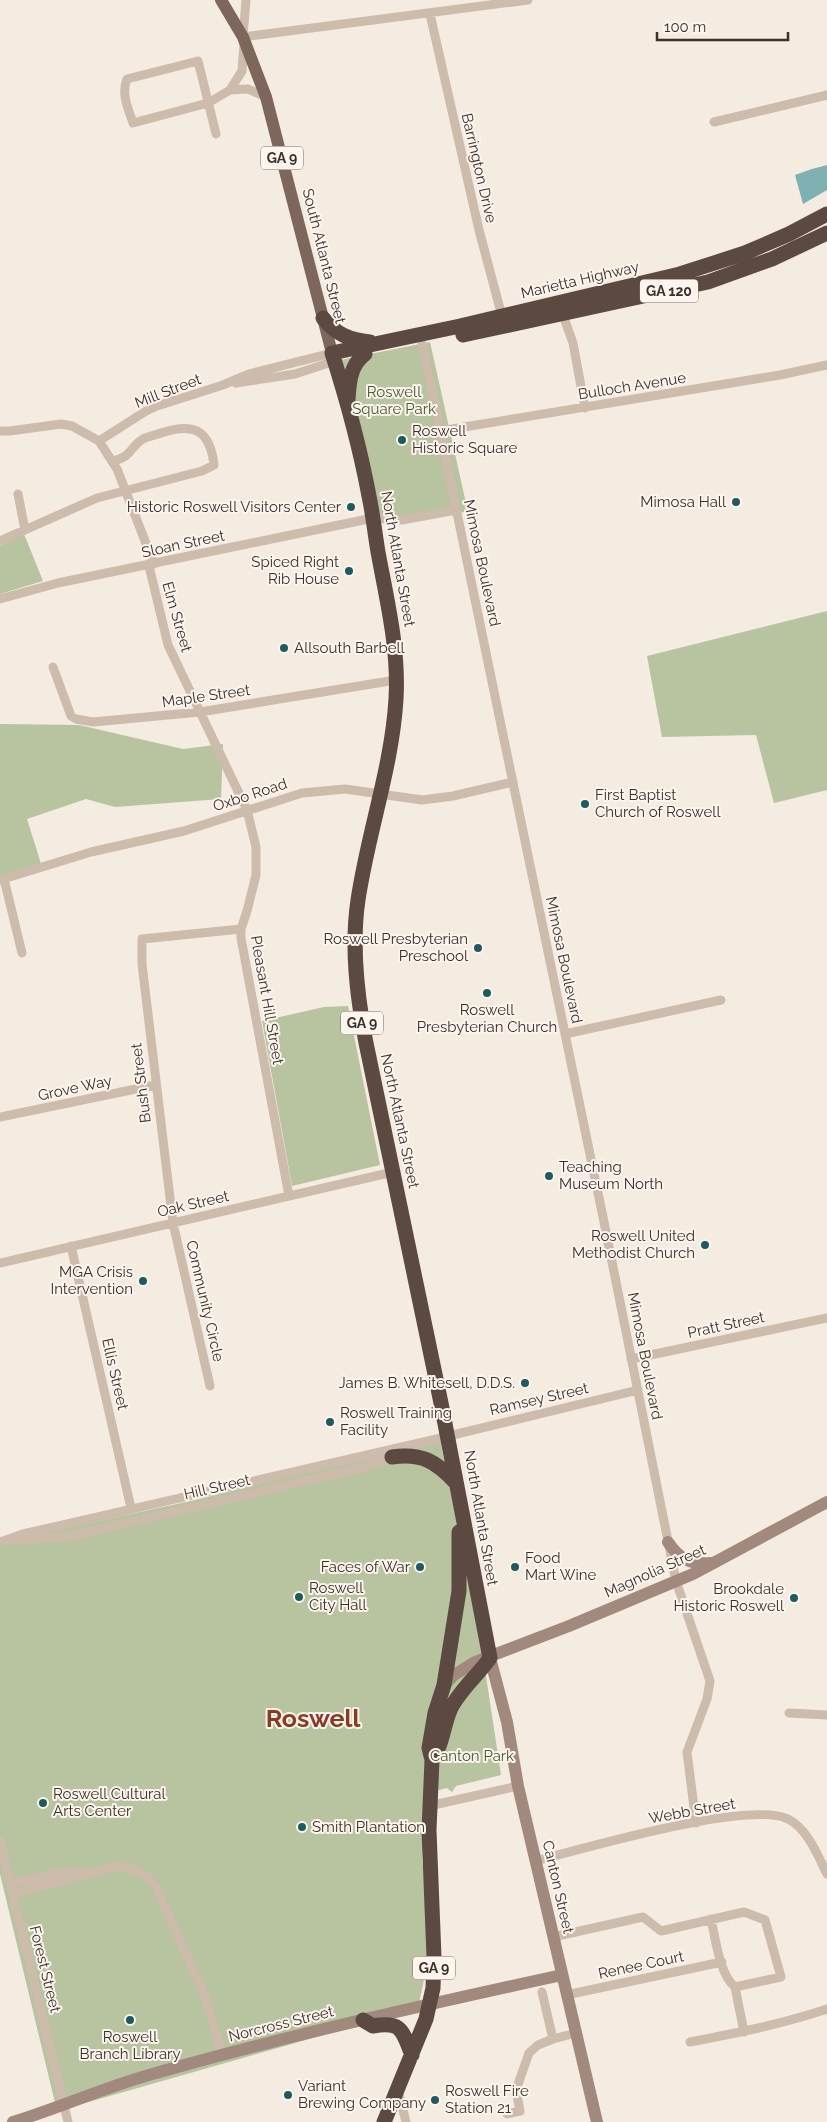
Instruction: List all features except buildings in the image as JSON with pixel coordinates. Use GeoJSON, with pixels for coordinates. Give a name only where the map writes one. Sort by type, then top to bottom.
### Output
{"type":"FeatureCollection","features":[{"type":"Feature","properties":{"kind":"highway","name":"Marietta Highway"},"geometry":{"type":"LineString","coordinates":[[333,357],[365,354],[422,344],[724,261],[789,234],[827,214]]}},
{"type":"Feature","properties":{"kind":"highway","name":"Marietta Highway"},"geometry":{"type":"LineString","coordinates":[[333,357],[386,342],[503,321],[563,314],[708,282],[763,263],[827,233]]}},
{"type":"Feature","properties":{"kind":"highway"},"geometry":{"type":"LineString","coordinates":[[323,318],[337,332],[355,340],[386,342]]}},
{"type":"Feature","properties":{"kind":"highway"},"geometry":{"type":"LineString","coordinates":[[347,406],[349,386],[355,364],[365,354]]}},
{"type":"Feature","properties":{"kind":"highway","name":"North Atlanta Street"},"geometry":{"type":"LineString","coordinates":[[333,357],[365,474],[394,637],[396,680],[391,741],[358,900],[356,970],[362,1024],[448,1436],[490,1658]]}},
{"type":"Feature","properties":{"kind":"highway"},"geometry":{"type":"LineString","coordinates":[[392,1457],[408,1456],[428,1460],[438,1465],[458,1489]]}},
{"type":"Feature","properties":{"kind":"highway","name":"GA 9"},"geometry":{"type":"LineString","coordinates":[[384,2122],[412,2055],[430,2003],[434,1957],[429,1876],[429,1806],[432,1760],[429,1748],[439,1697],[444,1685],[459,1591],[458,1489]]}},
{"type":"Feature","properties":{"kind":"highway","name":"GA 9"},"geometry":{"type":"LineString","coordinates":[[432,1760],[440,1748],[445,1725],[452,1707],[490,1658]]}},
{"type":"Feature","properties":{"kind":"highway"},"geometry":{"type":"LineString","coordinates":[[362,2020],[373,2026],[388,2024],[397,2026],[407,2041],[412,2055]]}},
{"type":"Feature","properties":{"kind":"main road","name":"South Atlanta Street"},"geometry":{"type":"LineString","coordinates":[[221,0],[243,38],[266,97],[333,357]]}},
{"type":"Feature","properties":{"kind":"street"},"geometry":{"type":"LineString","coordinates":[[230,90],[242,70],[246,0]]}},
{"type":"Feature","properties":{"kind":"street"},"geometry":{"type":"LineString","coordinates":[[243,38],[528,0]]}},
{"type":"Feature","properties":{"kind":"street","name":"Barrington Drive"},"geometry":{"type":"LineString","coordinates":[[430,14],[479,230],[503,321]]}},
{"type":"Feature","properties":{"kind":"street"},"geometry":{"type":"LineString","coordinates":[[216,134],[208,102],[198,61],[127,79],[124,87],[133,123],[208,102],[230,90],[248,89],[266,97]]}},
{"type":"Feature","properties":{"kind":"street"},"geometry":{"type":"LineString","coordinates":[[714,122],[827,95]]}},
{"type":"Feature","properties":{"kind":"street"},"geometry":{"type":"LineString","coordinates":[[563,314],[573,343],[585,408]]}},
{"type":"Feature","properties":{"kind":"street","name":"Mimosa Boulevard"},"geometry":{"type":"LineString","coordinates":[[422,344],[676,1581],[710,1681],[707,1699],[686,1752],[696,1823]]}},
{"type":"Feature","properties":{"kind":"street","name":"Mill Street"},"geometry":{"type":"LineString","coordinates":[[99,441],[146,411],[223,385],[295,374],[333,357]]}},
{"type":"Feature","properties":{"kind":"street","name":"Bulloch Avenue"},"geometry":{"type":"LineString","coordinates":[[440,431],[780,375],[827,365]]}},
{"type":"Feature","properties":{"kind":"street"},"geometry":{"type":"LineString","coordinates":[[0,430],[10,431],[62,424],[72,426],[99,441],[112,460],[126,491],[152,565]]}},
{"type":"Feature","properties":{"kind":"street"},"geometry":{"type":"LineString","coordinates":[[0,541],[97,498],[202,471],[214,465],[212,449],[208,440],[197,429],[189,427],[170,430],[142,440],[123,459],[112,460]]}},
{"type":"Feature","properties":{"kind":"street"},"geometry":{"type":"LineString","coordinates":[[18,494],[26,530]]}},
{"type":"Feature","properties":{"kind":"street","name":"Sloan Street"},"geometry":{"type":"LineString","coordinates":[[0,599],[58,583],[373,518],[402,520],[456,510]]}},
{"type":"Feature","properties":{"kind":"street","name":"Elm Street"},"geometry":{"type":"LineString","coordinates":[[152,565],[168,646],[247,810]]}},
{"type":"Feature","properties":{"kind":"street","name":"Maple Street"},"geometry":{"type":"LineString","coordinates":[[53,667],[71,716],[76,719],[102,722],[200,712],[396,680]]}},
{"type":"Feature","properties":{"kind":"street","name":"Oxbo Road"},"geometry":{"type":"LineString","coordinates":[[2,879],[91,852],[184,831],[288,797],[323,790],[354,789],[422,800],[453,796],[513,782]]}},
{"type":"Feature","properties":{"kind":"street","name":"Pleasant Hill Street"},"geometry":{"type":"LineString","coordinates":[[247,810],[256,847],[256,875],[248,911],[241,929],[241,938],[289,1196]]}},
{"type":"Feature","properties":{"kind":"street"},"geometry":{"type":"LineString","coordinates":[[2,879],[22,953]]}},
{"type":"Feature","properties":{"kind":"street","name":"Bush Street"},"geometry":{"type":"LineString","coordinates":[[173,1223],[155,1085],[141,955],[142,939],[241,929]]}},
{"type":"Feature","properties":{"kind":"street"},"geometry":{"type":"LineString","coordinates":[[565,1034],[721,1000]]}},
{"type":"Feature","properties":{"kind":"street","name":"Grove Way"},"geometry":{"type":"LineString","coordinates":[[0,1117],[155,1085]]}},
{"type":"Feature","properties":{"kind":"street","name":"Oak Street"},"geometry":{"type":"LineString","coordinates":[[0,1263],[393,1172]]}},
{"type":"Feature","properties":{"kind":"street","name":"Community Circle"},"geometry":{"type":"LineString","coordinates":[[173,1223],[210,1386]]}},
{"type":"Feature","properties":{"kind":"street","name":"Ellis Street"},"geometry":{"type":"LineString","coordinates":[[71,1246],[131,1508]]}},
{"type":"Feature","properties":{"kind":"street","name":"Pratt Street"},"geometry":{"type":"LineString","coordinates":[[631,1359],[827,1318]]}},
{"type":"Feature","properties":{"kind":"street","name":"Ramsey Street"},"geometry":{"type":"LineString","coordinates":[[448,1436],[638,1390]]}},
{"type":"Feature","properties":{"kind":"street","name":"Hill Street"},"geometry":{"type":"LineString","coordinates":[[4,1541],[23,1534],[131,1508],[448,1436]]}},
{"type":"Feature","properties":{"kind":"street","name":"Hill Street"},"geometry":{"type":"LineString","coordinates":[[4,1541],[67,1537],[361,1468],[428,1442]]}},
{"type":"Feature","properties":{"kind":"street","name":"Magnolia Street"},"geometry":{"type":"LineString","coordinates":[[444,1685],[464,1668],[676,1581],[714,1563],[827,1502]]}},
{"type":"Feature","properties":{"kind":"street"},"geometry":{"type":"LineString","coordinates":[[668,1542],[685,1560],[696,1564],[714,1563]]}},
{"type":"Feature","properties":{"kind":"street","name":"Canton Street"},"geometry":{"type":"LineString","coordinates":[[490,1658],[507,1722],[518,1786],[597,2122]]}},
{"type":"Feature","properties":{"kind":"street"},"geometry":{"type":"LineString","coordinates":[[789,1712],[827,1715]]}},
{"type":"Feature","properties":{"kind":"street"},"geometry":{"type":"LineString","coordinates":[[429,1806],[518,1786]]}},
{"type":"Feature","properties":{"kind":"street","name":"Webb Street"},"geometry":{"type":"LineString","coordinates":[[535,1861],[649,1832],[744,1816],[775,1815],[789,1820],[800,1828],[814,1847],[827,1874]]}},
{"type":"Feature","properties":{"kind":"street","name":"Forest Street"},"geometry":{"type":"LineString","coordinates":[[0,1841],[68,2122]]}},
{"type":"Feature","properties":{"kind":"street"},"geometry":{"type":"LineString","coordinates":[[13,1894],[91,1872],[113,1868],[129,1868],[146,1876],[156,1888],[204,1996],[222,2055]]}},
{"type":"Feature","properties":{"kind":"street"},"geometry":{"type":"LineString","coordinates":[[11,1884],[57,1874],[91,1872]]}},
{"type":"Feature","properties":{"kind":"street"},"geometry":{"type":"LineString","coordinates":[[553,1938],[642,1917],[661,1931],[744,1912],[765,1920],[781,1977],[735,1987]]}},
{"type":"Feature","properties":{"kind":"street"},"geometry":{"type":"LineString","coordinates":[[711,1919],[727,1978],[735,1987],[744,2032]]}},
{"type":"Feature","properties":{"kind":"street","name":"Renee Court"},"geometry":{"type":"LineString","coordinates":[[566,1995],[722,1962]]}},
{"type":"Feature","properties":{"kind":"street","name":"Norcross Street"},"geometry":{"type":"LineString","coordinates":[[13,2122],[148,2075],[222,2055],[430,2003],[562,1975]]}},
{"type":"Feature","properties":{"kind":"street"},"geometry":{"type":"LineString","coordinates":[[542,1992],[553,2039]]}},
{"type":"Feature","properties":{"kind":"street"},"geometry":{"type":"LineString","coordinates":[[690,2042],[794,2020],[827,2009]]}},
{"type":"Feature","properties":{"kind":"street"},"geometry":{"type":"LineString","coordinates":[[507,2114],[520,2111],[516,2090],[529,2053],[538,2045],[576,2033]]}},
{"type":"Feature","properties":{"kind":"street"},"geometry":{"type":"LineString","coordinates":[[398,2089],[406,2122]]}},
{"type":"Feature","properties":{"kind":"green space","name":"Roswell Square Park"},"geometry":{"type":"Polygon","coordinates":[[[430,342],[468,512],[373,518],[335,361],[430,342]]]}},
{"type":"Feature","properties":{"kind":"green space"},"geometry":{"type":"Polygon","coordinates":[[[24,534],[43,581],[0,594],[0,546],[24,534]]]}},
{"type":"Feature","properties":{"kind":"green space"},"geometry":{"type":"Polygon","coordinates":[[[827,611],[827,790],[774,803],[756,735],[662,737],[647,656],[827,611]]]}},
{"type":"Feature","properties":{"kind":"green space"},"geometry":{"type":"Polygon","coordinates":[[[0,724],[79,725],[183,749],[223,744],[221,799],[115,807],[86,799],[27,819],[42,867],[0,883],[0,724]]]}},
{"type":"Feature","properties":{"kind":"green space"},"geometry":{"type":"Polygon","coordinates":[[[348,1006],[380,1165],[292,1186],[262,1021],[324,1007],[348,1006]]]}},
{"type":"Feature","properties":{"kind":"green space","name":"Canton Park"},"geometry":{"type":"Polygon","coordinates":[[[440,1439],[483,1656],[501,1775],[456,1786],[452,1792],[447,1788],[428,1793],[422,1859],[431,1946],[418,2008],[57,2111],[0,1874],[0,1542],[191,1501],[440,1439]]]}},
{"type":"Feature","properties":{"kind":"water"},"geometry":{"type":"Polygon","coordinates":[[[827,165],[827,190],[803,204],[795,175],[827,165]]]}},
{"type":"Feature","properties":{"kind":"place","name":"Roswell Historic Square"},"geometry":{"type":"Point","coordinates":[402,440]}},
{"type":"Feature","properties":{"kind":"place","name":"Mimosa Hall"},"geometry":{"type":"Point","coordinates":[736,502]}},
{"type":"Feature","properties":{"kind":"place","name":"Historic Roswell Visitors Center"},"geometry":{"type":"Point","coordinates":[351,507]}},
{"type":"Feature","properties":{"kind":"place","name":"Spiced Right Rib House"},"geometry":{"type":"Point","coordinates":[349,571]}},
{"type":"Feature","properties":{"kind":"place","name":"Allsouth Barbell"},"geometry":{"type":"Point","coordinates":[284,648]}},
{"type":"Feature","properties":{"kind":"place","name":"First Baptist Church of Roswell"},"geometry":{"type":"Point","coordinates":[585,804]}},
{"type":"Feature","properties":{"kind":"place","name":"Roswell Presbyterian Preschool"},"geometry":{"type":"Point","coordinates":[478,948]}},
{"type":"Feature","properties":{"kind":"place","name":"Roswell Presbyterian Church"},"geometry":{"type":"Point","coordinates":[487,993]}},
{"type":"Feature","properties":{"kind":"place","name":"Teaching Museum North"},"geometry":{"type":"Point","coordinates":[549,1176]}},
{"type":"Feature","properties":{"kind":"place","name":"Roswell United Methodist Church"},"geometry":{"type":"Point","coordinates":[705,1245]}},
{"type":"Feature","properties":{"kind":"place","name":"MGA Crisis Intervention"},"geometry":{"type":"Point","coordinates":[143,1281]}},
{"type":"Feature","properties":{"kind":"place","name":"James B. Whitesell, D.D.S."},"geometry":{"type":"Point","coordinates":[525,1383]}},
{"type":"Feature","properties":{"kind":"place","name":"Roswell Training Facility"},"geometry":{"type":"Point","coordinates":[330,1422]}},
{"type":"Feature","properties":{"kind":"place","name":"Faces of War"},"geometry":{"type":"Point","coordinates":[420,1567]}},
{"type":"Feature","properties":{"kind":"place","name":"Food Mart Wine"},"geometry":{"type":"Point","coordinates":[515,1567]}},
{"type":"Feature","properties":{"kind":"place","name":"Roswell City Hall"},"geometry":{"type":"Point","coordinates":[299,1597]}},
{"type":"Feature","properties":{"kind":"place","name":"Brookdale Historic Roswell"},"geometry":{"type":"Point","coordinates":[794,1598]}},
{"type":"Feature","properties":{"kind":"place","name":"Roswell Cultural Arts Center"},"geometry":{"type":"Point","coordinates":[43,1803]}},
{"type":"Feature","properties":{"kind":"place","name":"Smith Plantation"},"geometry":{"type":"Point","coordinates":[302,1827]}},
{"type":"Feature","properties":{"kind":"place","name":"Roswell Branch Library"},"geometry":{"type":"Point","coordinates":[130,2020]}},
{"type":"Feature","properties":{"kind":"place","name":"Variant Brewing Company"},"geometry":{"type":"Point","coordinates":[288,2095]}},
{"type":"Feature","properties":{"kind":"place","name":"Roswell Fire Station 21"},"geometry":{"type":"Point","coordinates":[435,2100]}},
{"type":"Feature","properties":{"kind":"district","name":"Roswell"},"geometry":{"type":"Point","coordinates":[313,1718]}}]}
